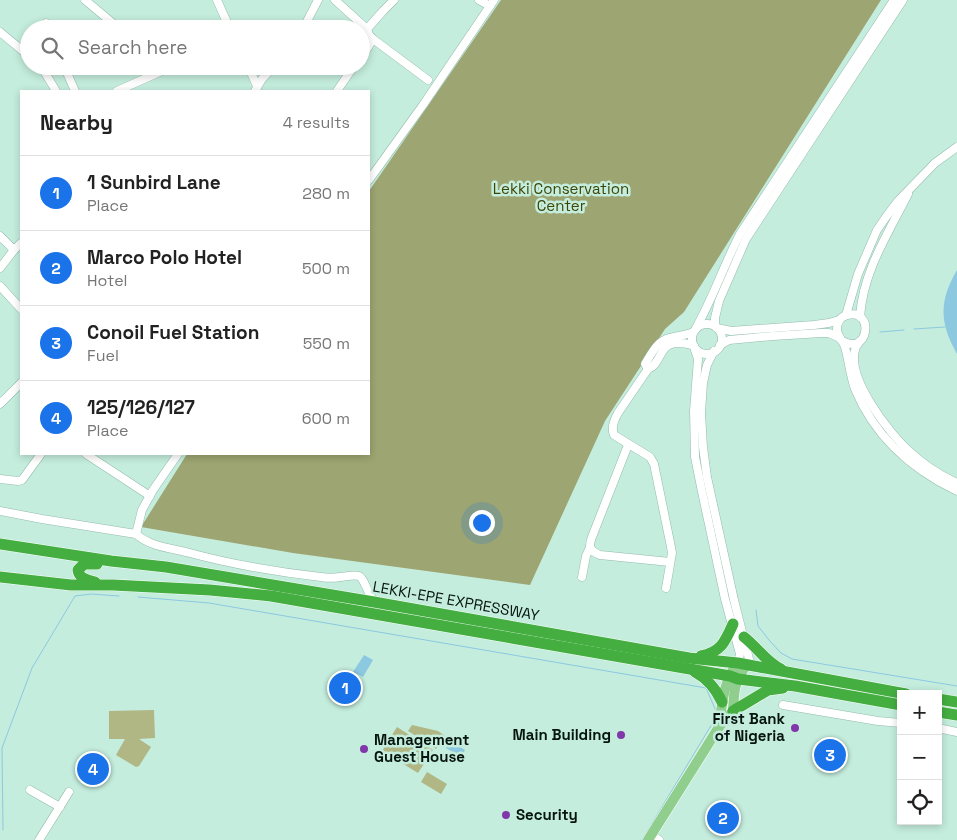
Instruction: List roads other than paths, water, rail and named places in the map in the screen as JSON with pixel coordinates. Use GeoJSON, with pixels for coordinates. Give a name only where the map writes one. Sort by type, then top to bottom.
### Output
{"type":"FeatureCollection","features":[{"type":"Feature","properties":{"kind":"highway","name":"LEKKI-EPE EXPRESSWAY"},"geometry":{"type":"LineString","coordinates":[[0,544],[166,567],[355,598],[690,664],[738,671],[795,686],[897,704]]}},
{"type":"Feature","properties":{"kind":"highway"},"geometry":{"type":"LineString","coordinates":[[113,586],[84,579],[80,576],[78,570],[84,564],[118,566],[128,562]]}},
{"type":"Feature","properties":{"kind":"highway","name":"LEKKI-EPE EXPRESSWAY"},"geometry":{"type":"LineString","coordinates":[[0,578],[70,585],[210,590],[271,596],[645,661],[690,664]]}},
{"type":"Feature","properties":{"kind":"highway"},"geometry":{"type":"LineString","coordinates":[[722,702],[716,689],[690,664],[718,650],[724,643],[733,624]]}},
{"type":"Feature","properties":{"kind":"highway"},"geometry":{"type":"LineString","coordinates":[[744,637],[758,648],[770,663],[787,672]]}},
{"type":"Feature","properties":{"kind":"highway"},"geometry":{"type":"LineString","coordinates":[[645,661],[653,659],[708,668],[769,674],[845,688],[860,686]]}},
{"type":"Feature","properties":{"kind":"highway","name":"LEKKI-EPE EXPRESSWAY"},"geometry":{"type":"LineString","coordinates":[[738,671],[787,672],[897,692]]}},
{"type":"Feature","properties":{"kind":"highway"},"geometry":{"type":"LineString","coordinates":[[733,712],[768,690],[795,686]]}},
{"type":"Feature","properties":{"kind":"highway"},"geometry":{"type":"LineString","coordinates":[[942,700],[957,702]]}},
{"type":"Feature","properties":{"kind":"highway"},"geometry":{"type":"LineString","coordinates":[[942,713],[957,715]]}},
{"type":"Feature","properties":{"kind":"main road"},"geometry":{"type":"LineString","coordinates":[[719,727],[725,688],[738,671]]}},
{"type":"Feature","properties":{"kind":"main road"},"geometry":{"type":"LineString","coordinates":[[653,838],[719,727],[733,712],[734,691],[738,671]]}},
{"type":"Feature","properties":{"kind":"street"},"geometry":{"type":"LineString","coordinates":[[85,0],[106,20]]}},
{"type":"Feature","properties":{"kind":"street"},"geometry":{"type":"LineString","coordinates":[[217,0],[226,20]]}},
{"type":"Feature","properties":{"kind":"street"},"geometry":{"type":"LineString","coordinates":[[308,20],[318,0]]}},
{"type":"Feature","properties":{"kind":"street"},"geometry":{"type":"LineString","coordinates":[[334,0],[357,20]]}},
{"type":"Feature","properties":{"kind":"street"},"geometry":{"type":"LineString","coordinates":[[370,27],[394,0]]}},
{"type":"Feature","properties":{"kind":"street"},"geometry":{"type":"LineString","coordinates":[[370,179],[423,105],[492,3],[479,0]]}},
{"type":"Feature","properties":{"kind":"street"},"geometry":{"type":"LineString","coordinates":[[738,671],[740,654],[725,599],[695,457],[694,411],[698,359],[692,337],[740,234],[894,0]]}},
{"type":"Feature","properties":{"kind":"street"},"geometry":{"type":"LineString","coordinates":[[738,671],[749,659],[707,477],[703,447],[702,413],[704,383],[709,360],[722,340],[722,335],[716,327],[715,318],[733,267],[746,239],[903,0]]}},
{"type":"Feature","properties":{"kind":"street"},"geometry":{"type":"LineString","coordinates":[[0,32],[20,49]]}},
{"type":"Feature","properties":{"kind":"street"},"geometry":{"type":"LineString","coordinates":[[370,35],[428,80]]}},
{"type":"Feature","properties":{"kind":"street"},"geometry":{"type":"LineString","coordinates":[[370,44],[373,39]]}},
{"type":"Feature","properties":{"kind":"street"},"geometry":{"type":"LineString","coordinates":[[46,75],[55,90]]}},
{"type":"Feature","properties":{"kind":"street"},"geometry":{"type":"LineString","coordinates":[[68,75],[75,90]]}},
{"type":"Feature","properties":{"kind":"street"},"geometry":{"type":"LineString","coordinates":[[119,90],[153,75]]}},
{"type":"Feature","properties":{"kind":"street"},"geometry":{"type":"LineString","coordinates":[[251,75],[256,89]]}},
{"type":"Feature","properties":{"kind":"street"},"geometry":{"type":"LineString","coordinates":[[256,89],[266,75]]}},
{"type":"Feature","properties":{"kind":"street"},"geometry":{"type":"LineString","coordinates":[[339,90],[348,75]]}},
{"type":"Feature","properties":{"kind":"street"},"geometry":{"type":"LineString","coordinates":[[957,146],[935,162],[898,200],[877,230],[837,330],[845,349],[855,389],[879,430],[900,453],[922,471],[957,491]]}},
{"type":"Feature","properties":{"kind":"street"},"geometry":{"type":"LineString","coordinates":[[860,317],[868,276],[877,254],[911,188]]}},
{"type":"Feature","properties":{"kind":"street"},"geometry":{"type":"LineString","coordinates":[[0,236],[14,250]]}},
{"type":"Feature","properties":{"kind":"street"},"geometry":{"type":"LineString","coordinates":[[0,268],[20,245]]}},
{"type":"Feature","properties":{"kind":"street"},"geometry":{"type":"LineString","coordinates":[[0,286],[20,308]]}},
{"type":"Feature","properties":{"kind":"street"},"geometry":{"type":"LineString","coordinates":[[648,369],[646,364],[657,346],[669,338],[685,335],[705,324],[731,331],[821,324],[855,315],[860,317],[866,324],[866,334],[856,347],[854,357],[857,376],[870,403],[884,425],[907,450],[922,462],[957,483]]}},
{"type":"Feature","properties":{"kind":"street"},"geometry":{"type":"LineString","coordinates":[[666,588],[672,553],[654,464],[650,457],[614,435],[613,421],[648,369],[653,367],[666,346],[676,343],[687,343],[706,354],[729,340],[772,336],[821,333],[829,334],[850,344],[860,341]]}},
{"type":"Feature","properties":{"kind":"street"},"geometry":{"type":"LineString","coordinates":[[0,404],[20,384]]}},
{"type":"Feature","properties":{"kind":"street"},"geometry":{"type":"LineString","coordinates":[[582,577],[592,537],[628,445]]}},
{"type":"Feature","properties":{"kind":"street"},"geometry":{"type":"LineString","coordinates":[[0,479],[22,480],[40,455]]}},
{"type":"Feature","properties":{"kind":"street"},"geometry":{"type":"LineString","coordinates":[[88,455],[150,496]]}},
{"type":"Feature","properties":{"kind":"street"},"geometry":{"type":"LineString","coordinates":[[136,534],[142,510],[177,455]]}},
{"type":"Feature","properties":{"kind":"street"},"geometry":{"type":"LineString","coordinates":[[0,511],[136,534],[143,540],[167,548],[222,562],[323,577],[342,578],[358,576],[362,578],[374,602]]}},
{"type":"Feature","properties":{"kind":"street"},"geometry":{"type":"LineString","coordinates":[[590,547],[594,553],[600,555],[670,562]]}},
{"type":"Feature","properties":{"kind":"street"},"geometry":{"type":"LineString","coordinates":[[355,598],[359,595],[365,583]]}},
{"type":"Feature","properties":{"kind":"street"},"geometry":{"type":"LineString","coordinates":[[783,705],[897,723]]}},
{"type":"Feature","properties":{"kind":"street"},"geometry":{"type":"LineString","coordinates":[[942,729],[957,732]]}},
{"type":"Feature","properties":{"kind":"street"},"geometry":{"type":"LineString","coordinates":[[30,790],[60,807]]}},
{"type":"Feature","properties":{"kind":"street"},"geometry":{"type":"LineString","coordinates":[[39,840],[69,792]]}},
{"type":"Feature","properties":{"kind":"water"},"geometry":{"type":"Polygon","coordinates":[[[957,270],[957,354],[944,322],[944,302],[957,270]]]}},
{"type":"Feature","properties":{"kind":"water"},"geometry":{"type":"Polygon","coordinates":[[[364,655],[373,660],[363,677],[353,672],[364,655]]]}},
{"type":"Feature","properties":{"kind":"water"},"geometry":{"type":"Polygon","coordinates":[[[451,741],[465,750],[461,757],[446,748],[451,741]]]}},
{"type":"Feature","properties":{"kind":"waterway"},"geometry":{"type":"LineString","coordinates":[[914,329],[945,327]]}},
{"type":"Feature","properties":{"kind":"waterway"},"geometry":{"type":"LineString","coordinates":[[880,332],[904,330]]}},
{"type":"Feature","properties":{"kind":"waterway"},"geometry":{"type":"LineString","coordinates":[[3,830],[2,748],[32,668],[75,596],[91,594],[119,596]]}},
{"type":"Feature","properties":{"kind":"waterway"},"geometry":{"type":"LineString","coordinates":[[138,597],[209,603],[706,688],[716,711]]}},
{"type":"Feature","properties":{"kind":"waterway"},"geometry":{"type":"LineString","coordinates":[[756,610],[758,626],[781,653],[792,659],[957,686]]}},
{"type":"Feature","properties":{"kind":"waterway"},"geometry":{"type":"LineString","coordinates":[[642,840],[715,719]]}},
{"type":"Feature","properties":{"kind":"place","name":"1 Sunbird Lane"},"geometry":{"type":"Point","coordinates":[345,688]}},
{"type":"Feature","properties":{"kind":"place","name":"First Bank of Nigeria"},"geometry":{"type":"Point","coordinates":[795,728]}},
{"type":"Feature","properties":{"kind":"place","name":"Main Building"},"geometry":{"type":"Point","coordinates":[621,735]}},
{"type":"Feature","properties":{"kind":"place","name":"Management Guest House"},"geometry":{"type":"Point","coordinates":[364,749]}},
{"type":"Feature","properties":{"kind":"place","name":"Conoil Fuel Station"},"geometry":{"type":"Point","coordinates":[830,755]}},
{"type":"Feature","properties":{"kind":"place","name":"125/126/127"},"geometry":{"type":"Point","coordinates":[93,769]}},
{"type":"Feature","properties":{"kind":"place","name":"Security"},"geometry":{"type":"Point","coordinates":[506,815]}},
{"type":"Feature","properties":{"kind":"place","name":"Marco Polo Hotel"},"geometry":{"type":"Point","coordinates":[723,818]}},
{"type":"Feature","properties":{"kind":"park label","name":"Lekki Conservation Center"},"geometry":{"type":"Point","coordinates":[561,198]}}]}
